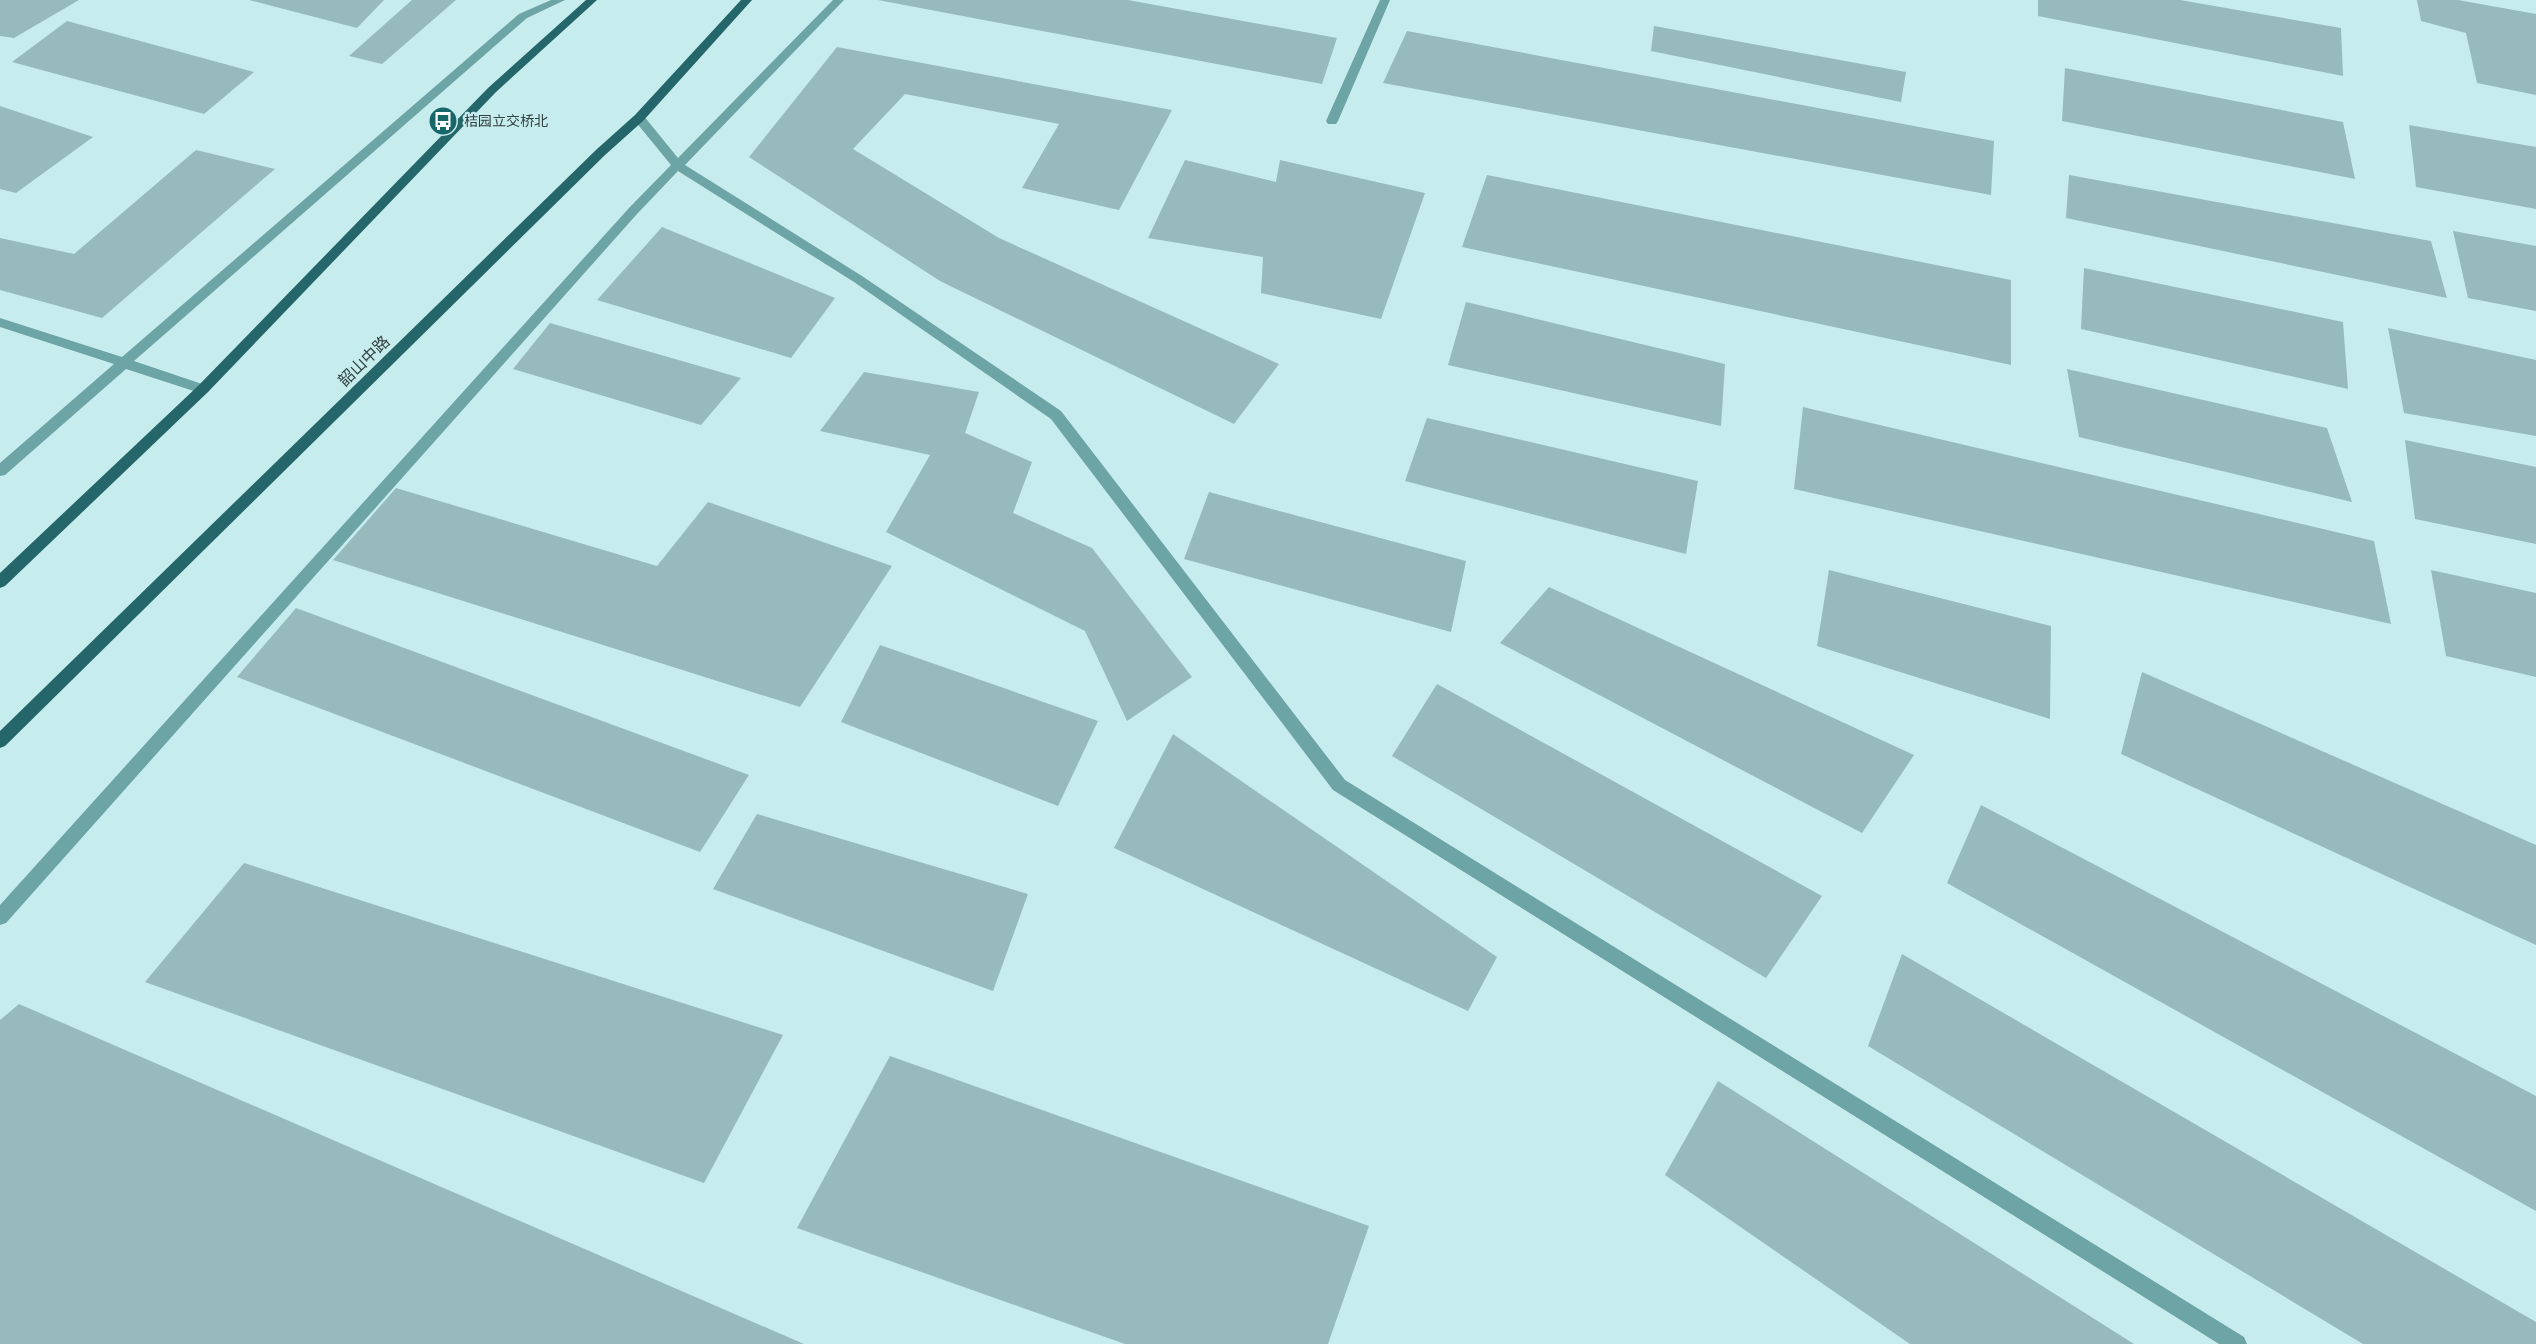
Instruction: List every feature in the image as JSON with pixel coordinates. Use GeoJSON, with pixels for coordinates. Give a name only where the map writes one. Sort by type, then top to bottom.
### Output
{"type":"FeatureCollection","features":[{"type":"Feature","properties":{"kind":"main road"},"geometry":{"type":"LineString","coordinates":[[0,582],[203,389],[492,90],[592,0]]}},
{"type":"Feature","properties":{"kind":"main road","name":"韶山中路"},"geometry":{"type":"LineString","coordinates":[[0,741],[639,118],[747,0]]}},
{"type":"Feature","properties":{"kind":"street"},"geometry":{"type":"LineString","coordinates":[[0,471],[542,0]]}},
{"type":"Feature","properties":{"kind":"street"},"geometry":{"type":"LineString","coordinates":[[523,16],[560,0]]}},
{"type":"Feature","properties":{"kind":"street"},"geometry":{"type":"LineString","coordinates":[[0,917],[633,211],[839,0]]}},
{"type":"Feature","properties":{"kind":"street"},"geometry":{"type":"LineString","coordinates":[[1332,121],[1385,0]]}},
{"type":"Feature","properties":{"kind":"street"},"geometry":{"type":"LineString","coordinates":[[639,118],[678,166],[858,279],[1056,415],[1339,785],[2237,1344]]}},
{"type":"Feature","properties":{"kind":"street"},"geometry":{"type":"LineString","coordinates":[[0,322],[203,389]]}},
{"type":"Feature","properties":{"kind":"building"},"geometry":{"type":"Polygon","coordinates":[[[0,0],[79,0],[14,38],[0,36],[0,0]]]}},
{"type":"Feature","properties":{"kind":"building"},"geometry":{"type":"Polygon","coordinates":[[[249,0],[384,0],[357,28],[249,0]]]}},
{"type":"Feature","properties":{"kind":"building"},"geometry":{"type":"Polygon","coordinates":[[[412,0],[456,0],[382,64],[349,56],[412,0]]]}},
{"type":"Feature","properties":{"kind":"building"},"geometry":{"type":"Polygon","coordinates":[[[878,0],[1128,0],[1337,38],[1322,84],[878,0]]]}},
{"type":"Feature","properties":{"kind":"building"},"geometry":{"type":"Polygon","coordinates":[[[2038,0],[2180,0],[2341,28],[2343,76],[2038,16],[2038,0]]]}},
{"type":"Feature","properties":{"kind":"building"},"geometry":{"type":"Polygon","coordinates":[[[2417,0],[2458,0],[2536,14],[2536,95],[2477,83],[2466,33],[2421,21],[2417,0]]]}},
{"type":"Feature","properties":{"kind":"building"},"geometry":{"type":"Polygon","coordinates":[[[67,21],[254,72],[204,114],[12,62],[67,21]]]}},
{"type":"Feature","properties":{"kind":"building"},"geometry":{"type":"Polygon","coordinates":[[[1654,26],[1906,72],[1901,102],[1651,51],[1654,26]]]}},
{"type":"Feature","properties":{"kind":"building"},"geometry":{"type":"Polygon","coordinates":[[[1407,31],[1994,141],[1991,195],[1383,83],[1407,31]]]}},
{"type":"Feature","properties":{"kind":"building"},"geometry":{"type":"Polygon","coordinates":[[[837,47],[1172,110],[1119,210],[1022,188],[1059,124],[905,94],[853,149],[999,238],[1279,364],[1234,424],[940,281],[749,157],[837,47]]]}},
{"type":"Feature","properties":{"kind":"building"},"geometry":{"type":"Polygon","coordinates":[[[2065,68],[2343,122],[2355,179],[2062,121],[2065,68]]]}},
{"type":"Feature","properties":{"kind":"building"},"geometry":{"type":"Polygon","coordinates":[[[0,106],[93,137],[16,193],[0,189],[0,106]]]}},
{"type":"Feature","properties":{"kind":"building"},"geometry":{"type":"Polygon","coordinates":[[[2409,125],[2536,147],[2536,209],[2416,187],[2409,125]]]}},
{"type":"Feature","properties":{"kind":"building"},"geometry":{"type":"Polygon","coordinates":[[[196,150],[275,169],[102,318],[0,290],[0,238],[74,254],[196,150]]]}},
{"type":"Feature","properties":{"kind":"building"},"geometry":{"type":"Polygon","coordinates":[[[1185,160],[1276,182],[1280,160],[1425,193],[1381,319],[1261,293],[1263,257],[1148,238],[1185,160]]]}},
{"type":"Feature","properties":{"kind":"building"},"geometry":{"type":"Polygon","coordinates":[[[1487,175],[2011,280],[2011,365],[1462,247],[1487,175]]]}},
{"type":"Feature","properties":{"kind":"building"},"geometry":{"type":"Polygon","coordinates":[[[2069,175],[2431,241],[2447,298],[2066,218],[2069,175]]]}},
{"type":"Feature","properties":{"kind":"building"},"geometry":{"type":"Polygon","coordinates":[[[662,227],[835,298],[791,358],[597,300],[662,227]]]}},
{"type":"Feature","properties":{"kind":"building"},"geometry":{"type":"Polygon","coordinates":[[[2453,231],[2536,246],[2536,311],[2468,298],[2453,231]]]}},
{"type":"Feature","properties":{"kind":"building"},"geometry":{"type":"Polygon","coordinates":[[[2084,268],[2343,322],[2348,389],[2081,329],[2084,268]]]}},
{"type":"Feature","properties":{"kind":"building"},"geometry":{"type":"Polygon","coordinates":[[[1466,302],[1725,364],[1721,426],[1448,365],[1466,302]]]}},
{"type":"Feature","properties":{"kind":"building"},"geometry":{"type":"Polygon","coordinates":[[[550,323],[741,378],[701,425],[513,369],[550,323]]]}},
{"type":"Feature","properties":{"kind":"building"},"geometry":{"type":"Polygon","coordinates":[[[2388,328],[2536,360],[2536,436],[2404,413],[2388,328]]]}},
{"type":"Feature","properties":{"kind":"building"},"geometry":{"type":"Polygon","coordinates":[[[2067,369],[2327,428],[2352,502],[2079,437],[2067,369]]]}},
{"type":"Feature","properties":{"kind":"building"},"geometry":{"type":"Polygon","coordinates":[[[864,372],[979,392],[965,433],[1032,462],[1013,513],[1092,548],[1192,677],[1127,721],[1085,631],[886,532],[930,455],[820,431],[864,372]]]}},
{"type":"Feature","properties":{"kind":"building"},"geometry":{"type":"Polygon","coordinates":[[[1803,407],[2374,541],[2391,624],[1794,489],[1803,407]]]}},
{"type":"Feature","properties":{"kind":"building"},"geometry":{"type":"Polygon","coordinates":[[[1427,418],[1698,481],[1686,554],[1405,481],[1427,418]]]}},
{"type":"Feature","properties":{"kind":"building"},"geometry":{"type":"Polygon","coordinates":[[[2405,440],[2536,467],[2536,544],[2415,519],[2405,440]]]}},
{"type":"Feature","properties":{"kind":"building"},"geometry":{"type":"Polygon","coordinates":[[[396,488],[657,566],[708,502],[892,566],[800,707],[333,560],[396,488]]]}},
{"type":"Feature","properties":{"kind":"building"},"geometry":{"type":"Polygon","coordinates":[[[1209,492],[1466,561],[1451,632],[1184,559],[1209,492]]]}},
{"type":"Feature","properties":{"kind":"building"},"geometry":{"type":"Polygon","coordinates":[[[1829,570],[2051,626],[2050,719],[1817,646],[1829,570]]]}},
{"type":"Feature","properties":{"kind":"building"},"geometry":{"type":"Polygon","coordinates":[[[2431,570],[2536,593],[2536,677],[2446,656],[2431,570]]]}},
{"type":"Feature","properties":{"kind":"building"},"geometry":{"type":"Polygon","coordinates":[[[1549,587],[1914,755],[1862,833],[1500,643],[1549,587]]]}},
{"type":"Feature","properties":{"kind":"building"},"geometry":{"type":"Polygon","coordinates":[[[296,608],[749,775],[700,852],[237,677],[296,608]]]}},
{"type":"Feature","properties":{"kind":"building"},"geometry":{"type":"Polygon","coordinates":[[[880,645],[1098,721],[1058,806],[841,722],[880,645]]]}},
{"type":"Feature","properties":{"kind":"building"},"geometry":{"type":"Polygon","coordinates":[[[2142,672],[2536,845],[2536,945],[2121,754],[2142,672]]]}},
{"type":"Feature","properties":{"kind":"building"},"geometry":{"type":"Polygon","coordinates":[[[1437,684],[1822,896],[1766,978],[1392,756],[1437,684]]]}},
{"type":"Feature","properties":{"kind":"building"},"geometry":{"type":"Polygon","coordinates":[[[1173,734],[1497,957],[1468,1011],[1114,848],[1173,734]]]}},
{"type":"Feature","properties":{"kind":"building"},"geometry":{"type":"Polygon","coordinates":[[[1981,805],[2536,1096],[2536,1211],[1947,883],[1981,805]]]}},
{"type":"Feature","properties":{"kind":"building"},"geometry":{"type":"Polygon","coordinates":[[[757,814],[1028,894],[993,991],[713,889],[757,814]]]}},
{"type":"Feature","properties":{"kind":"building"},"geometry":{"type":"Polygon","coordinates":[[[244,863],[783,1035],[704,1183],[145,982],[244,863]]]}},
{"type":"Feature","properties":{"kind":"building"},"geometry":{"type":"Polygon","coordinates":[[[1902,954],[2536,1322],[2536,1344],[2363,1344],[1868,1046],[1902,954]]]}},
{"type":"Feature","properties":{"kind":"building"},"geometry":{"type":"Polygon","coordinates":[[[19,1004],[804,1344],[0,1344],[0,1020],[19,1004]]]}},
{"type":"Feature","properties":{"kind":"building"},"geometry":{"type":"Polygon","coordinates":[[[890,1056],[1369,1226],[1328,1344],[1125,1344],[797,1228],[890,1056]]]}},
{"type":"Feature","properties":{"kind":"building"},"geometry":{"type":"Polygon","coordinates":[[[1718,1081],[2134,1344],[1910,1344],[1665,1175],[1718,1081]]]}},
{"type":"Feature","properties":{"kind":"place","name":"桔园立交桥北"},"geometry":{"type":"Point","coordinates":[443,121]}}]}
